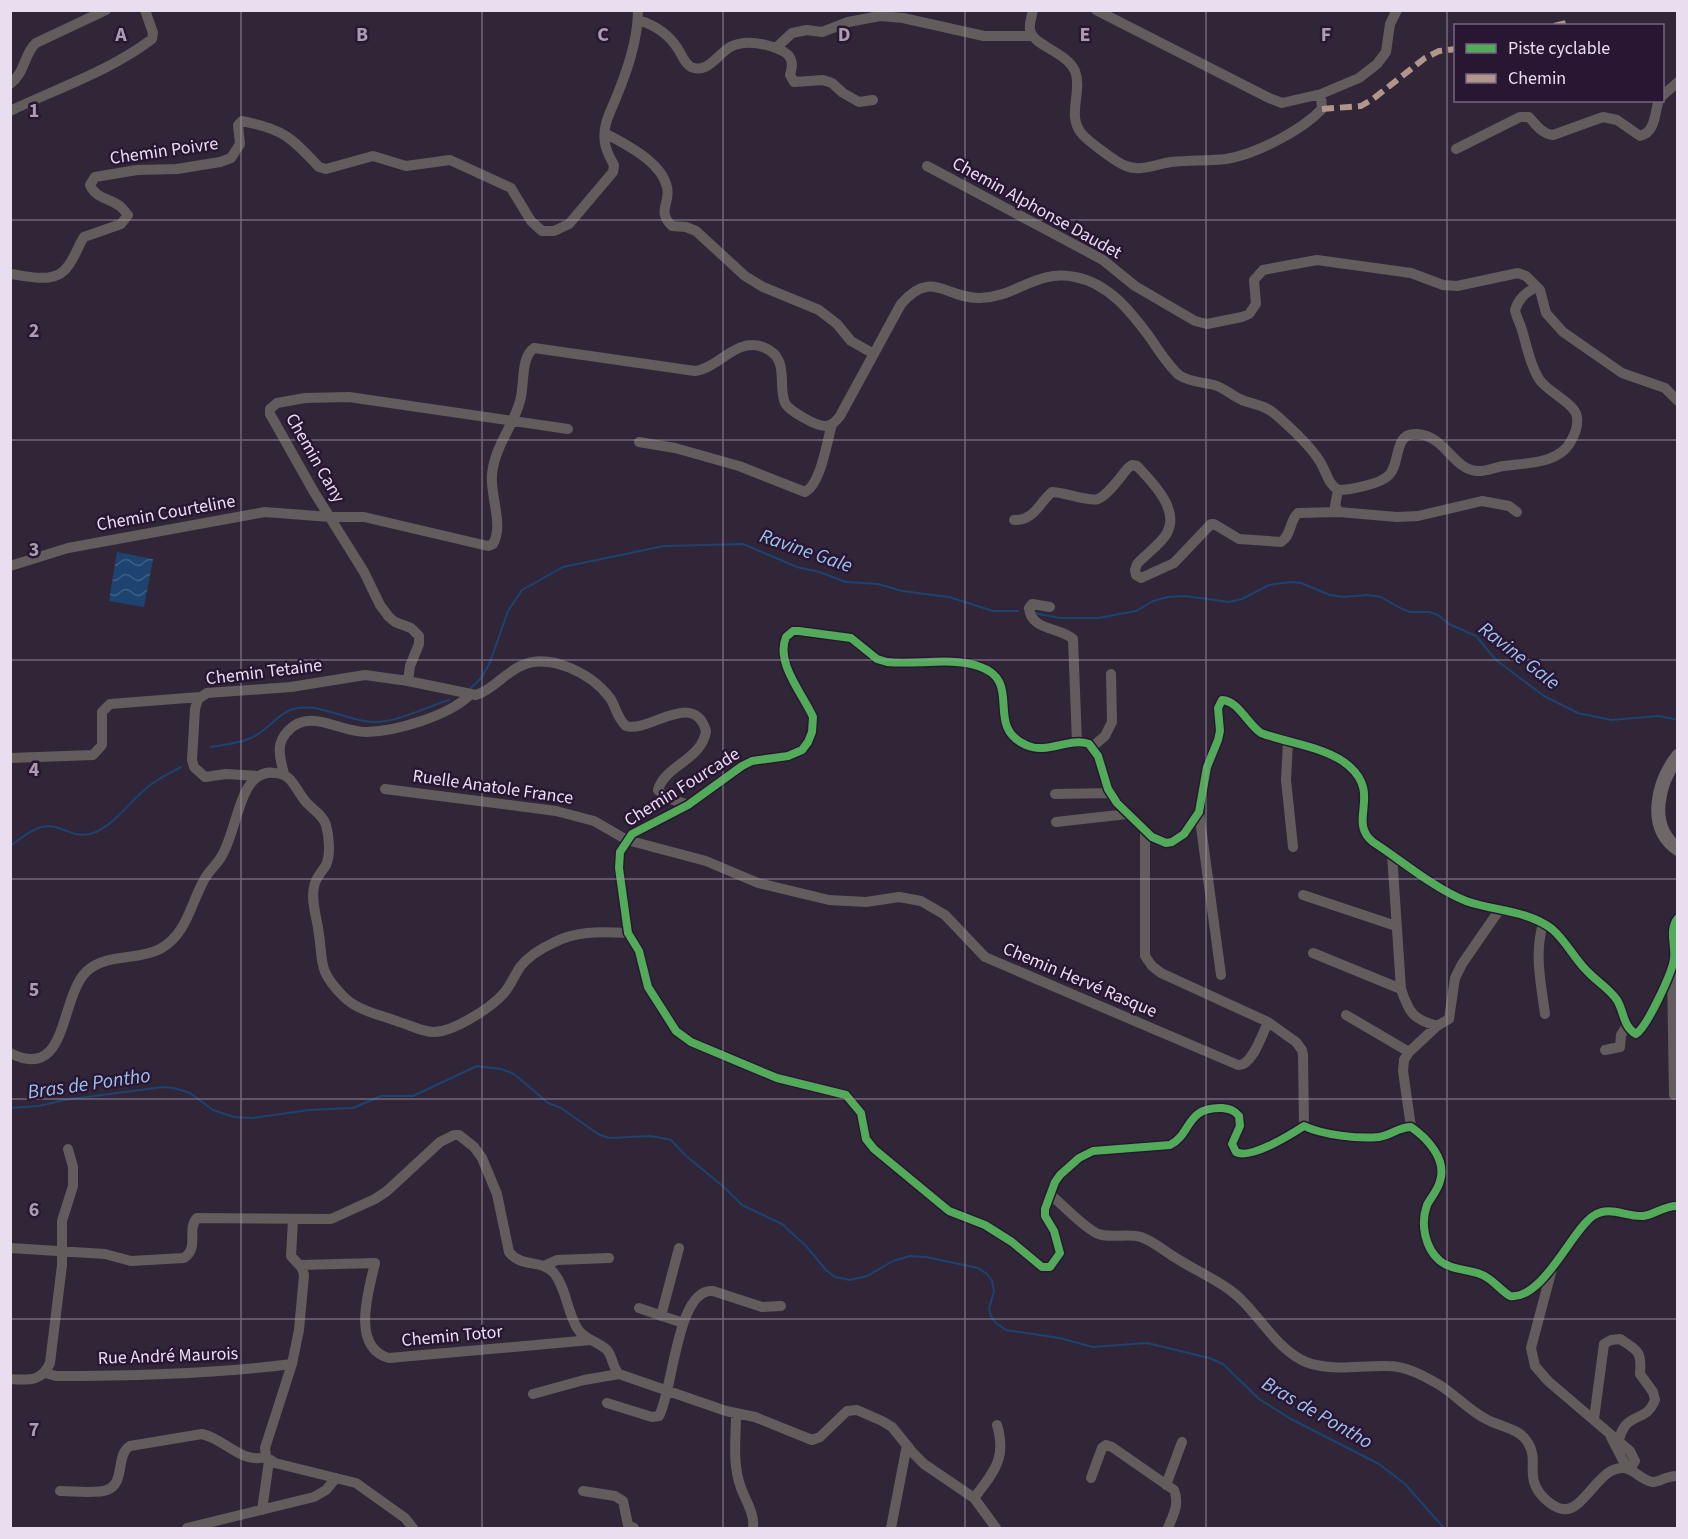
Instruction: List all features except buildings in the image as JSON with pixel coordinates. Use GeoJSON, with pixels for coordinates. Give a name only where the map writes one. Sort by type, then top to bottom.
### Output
{"type":"FeatureCollection","features":[{"type":"Feature","properties":{"kind":"main road"},"geometry":{"type":"LineString","coordinates":[[1677,756],[1667,770],[1661,788],[1657,816],[1663,836],[1677,849]]}},
{"type":"Feature","properties":{"kind":"street"},"geometry":{"type":"LineString","coordinates":[[10,84],[21,74],[30,50],[36,44],[106,10]]}},
{"type":"Feature","properties":{"kind":"street"},"geometry":{"type":"LineString","coordinates":[[10,111],[121,60],[147,43],[152,39],[153,33],[145,10]]}},
{"type":"Feature","properties":{"kind":"street"},"geometry":{"type":"LineString","coordinates":[[1033,10],[1030,24],[1032,36],[1056,51],[1075,71],[1077,82],[1075,115],[1078,128],[1082,134],[1125,166],[1134,168],[1168,162],[1225,159],[1243,155],[1305,123],[1322,109],[1321,94]]}},
{"type":"Feature","properties":{"kind":"street"},"geometry":{"type":"LineString","coordinates":[[1096,10],[1282,103],[1321,94],[1359,78],[1377,64],[1386,52],[1390,24],[1397,10]]}},
{"type":"Feature","properties":{"kind":"street"},"geometry":{"type":"LineString","coordinates":[[873,100],[859,102],[843,93],[832,83],[823,80],[794,82],[790,75],[791,58],[776,48],[751,42],[730,47],[708,66],[697,68],[687,64],[667,35],[638,15],[630,56],[616,98],[606,119],[605,133],[629,146],[659,171],[667,188],[664,215],[672,226],[686,227],[696,231],[745,276],[763,287],[819,310],[837,324],[851,341],[874,354]]}},
{"type":"Feature","properties":{"kind":"street"},"geometry":{"type":"LineString","coordinates":[[776,48],[792,33],[807,30],[822,32],[848,22],[880,16],[903,18],[984,36],[1032,36]]}},
{"type":"Feature","properties":{"kind":"street"},"geometry":{"type":"LineString","coordinates":[[1664,94],[1677,82]]}},
{"type":"Feature","properties":{"kind":"street"},"geometry":{"type":"LineString","coordinates":[[1456,149],[1520,117],[1529,117],[1538,129],[1553,135],[1603,117],[1617,120],[1640,136],[1647,134],[1651,129],[1658,102]]}},
{"type":"Feature","properties":{"kind":"street","name":"Chemin Poivre"},"geometry":{"type":"LineString","coordinates":[[10,274],[45,278],[58,276],[67,269],[84,237],[121,224],[128,215],[120,207],[93,191],[90,185],[95,177],[137,170],[177,169],[231,158],[240,144],[238,125],[242,121],[281,132],[319,166],[327,169],[373,156],[406,166],[450,160],[511,188],[531,221],[542,231],[554,231],[568,224],[613,172],[614,165],[607,152],[605,133]]}},
{"type":"Feature","properties":{"kind":"street","name":"Chemin Alphonse Daudet"},"geometry":{"type":"LineString","coordinates":[[927,166],[1103,260],[1135,286],[1201,322],[1216,323],[1249,314],[1256,304],[1254,280],[1263,270],[1317,260],[1411,273],[1443,285],[1457,286],[1518,273],[1526,276],[1536,288]]}},
{"type":"Feature","properties":{"kind":"street"},"geometry":{"type":"LineString","coordinates":[[510,421],[519,404],[527,355],[534,348],[695,371],[708,368],[735,350],[752,345],[763,347],[778,360],[783,371],[784,399],[790,410],[826,426],[832,424],[840,416],[901,304],[919,288],[931,286],[972,299],[985,298],[1000,296],[1037,278],[1055,275],[1076,277],[1091,282],[1119,301],[1136,318],[1162,356],[1181,376],[1189,380],[1215,385],[1239,399],[1266,407],[1314,453],[1332,486],[1338,490],[1375,483],[1389,476],[1396,464],[1401,442],[1410,434],[1434,439],[1445,447],[1462,466],[1479,471],[1546,460],[1564,451],[1576,431],[1577,417],[1571,408],[1540,381],[1515,314],[1520,300],[1536,288],[1542,293],[1543,308],[1546,313],[1563,332],[1622,373],[1665,388],[1677,401]]}},
{"type":"Feature","properties":{"kind":"street","name":"Chemin Cany"},"geometry":{"type":"LineString","coordinates":[[408,681],[410,666],[419,644],[419,636],[411,628],[395,622],[385,612],[364,572],[270,414],[270,409],[273,405],[305,398],[349,397],[568,429]]}},
{"type":"Feature","properties":{"kind":"street","name":"Chemin Courteline"},"geometry":{"type":"LineString","coordinates":[[10,566],[68,548],[265,512],[330,517],[364,516],[488,546],[493,544],[497,535],[492,470],[510,421]]}},
{"type":"Feature","properties":{"kind":"street"},"geometry":{"type":"LineString","coordinates":[[639,442],[675,448],[739,466],[805,492],[813,485],[819,471],[832,424]]}},
{"type":"Feature","properties":{"kind":"street"},"geometry":{"type":"LineString","coordinates":[[1014,520],[1023,520],[1031,515],[1052,492],[1063,492],[1092,500],[1099,498],[1128,468],[1132,465],[1137,466],[1160,491],[1170,520],[1167,533],[1137,564],[1136,575],[1141,578],[1174,563],[1210,524],[1214,524],[1239,539],[1281,542],[1287,537],[1293,518],[1298,513],[1339,512],[1397,517],[1418,516],[1482,501],[1509,506],[1517,512]]}},
{"type":"Feature","properties":{"kind":"street"},"geometry":{"type":"LineString","coordinates":[[1338,490],[1335,506],[1339,512]]}},
{"type":"Feature","properties":{"kind":"street"},"geometry":{"type":"LineString","coordinates":[[1050,607],[1032,604],[1029,612],[1034,620],[1043,627],[1065,633],[1073,639],[1077,743]]}},
{"type":"Feature","properties":{"kind":"street","name":"Chemin Fourcade"},"geometry":{"type":"LineString","coordinates":[[1051,1195],[1045,1212],[1054,1231],[1060,1253],[1053,1264],[1046,1268],[985,1225],[949,1211],[874,1149],[864,1134],[861,1113],[846,1095],[777,1078],[683,1037],[653,997],[645,977],[639,951],[628,933],[619,868],[620,852],[627,840],[642,828],[688,806],[742,766],[752,761],[795,754],[808,742],[814,725],[813,717],[787,667],[783,654],[786,637],[796,631],[836,634],[851,638],[877,659],[887,662],[965,663],[980,666],[990,671],[1000,681],[1003,691],[1004,719],[1018,741],[1046,749],[1077,743],[1084,743],[1092,747]]}},
{"type":"Feature","properties":{"kind":"street"},"geometry":{"type":"LineString","coordinates":[[628,933],[578,934],[551,943],[529,958],[495,1002],[445,1031],[428,1032],[358,1007],[328,980],[321,961],[313,889],[330,853],[326,824],[303,799],[292,780],[284,774],[278,748],[280,742],[299,722],[319,721],[356,732],[369,732],[411,724],[452,708],[470,695],[480,694],[502,676],[524,664],[543,661],[557,663],[597,685],[609,697],[619,718],[626,726],[639,726],[676,713],[692,714],[699,718],[705,727],[702,744],[663,781],[658,790],[665,796],[688,806]]}},
{"type":"Feature","properties":{"kind":"street"},"geometry":{"type":"LineString","coordinates":[[1111,674],[1112,722],[1105,736],[1092,747],[1098,756],[1111,793],[1127,813],[1159,842],[1172,842],[1184,834],[1199,812]]}},
{"type":"Feature","properties":{"kind":"street","name":"Chemin Tetaine"},"geometry":{"type":"LineString","coordinates":[[284,774],[273,772],[258,776],[226,774],[205,777],[196,770],[192,760],[195,709],[200,697],[207,693],[291,687],[365,675],[408,681],[470,695]]}},
{"type":"Feature","properties":{"kind":"street"},"geometry":{"type":"LineString","coordinates":[[10,758],[93,755],[102,745],[102,712],[110,704],[200,697]]}},
{"type":"Feature","properties":{"kind":"street"},"geometry":{"type":"LineString","coordinates":[[1221,975],[1199,812],[1208,767],[1220,731],[1218,708],[1222,700],[1232,702],[1257,730],[1340,760],[1357,774],[1364,789],[1366,800],[1362,818],[1364,831],[1369,838],[1456,896],[1520,914],[1543,924],[1562,938],[1586,970],[1611,993],[1620,1006],[1627,1025],[1636,1034],[1644,1028],[1672,968],[1675,958],[1672,929],[1677,918]]}},
{"type":"Feature","properties":{"kind":"street"},"geometry":{"type":"LineString","coordinates":[[1288,742],[1286,780],[1293,847]]}},
{"type":"Feature","properties":{"kind":"street"},"geometry":{"type":"LineString","coordinates":[[10,1053],[29,1060],[39,1059],[51,1049],[59,1039],[73,990],[87,971],[106,960],[144,954],[160,948],[174,938],[184,926],[204,878],[220,860],[230,843],[245,792],[258,776]]}},
{"type":"Feature","properties":{"kind":"street","name":"Ruelle Anatole France"},"geometry":{"type":"LineString","coordinates":[[385,789],[556,811],[594,821],[627,840]]}},
{"type":"Feature","properties":{"kind":"street"},"geometry":{"type":"LineString","coordinates":[[1055,794],[1111,793]]}},
{"type":"Feature","properties":{"kind":"street"},"geometry":{"type":"LineString","coordinates":[[1056,822],[1127,813]]}},
{"type":"Feature","properties":{"kind":"street"},"geometry":{"type":"LineString","coordinates":[[1145,831],[1145,956],[1148,962],[1161,973],[1269,1022],[1296,1041],[1302,1050],[1304,1126]]}},
{"type":"Feature","properties":{"kind":"street","name":"Chemin Hervé Rasque"},"geometry":{"type":"LineString","coordinates":[[627,840],[706,861],[758,883],[829,900],[866,902],[899,897],[921,901],[945,915],[985,957],[1238,1065],[1242,1066],[1249,1061],[1269,1022]]}},
{"type":"Feature","properties":{"kind":"street"},"geometry":{"type":"LineString","coordinates":[[1392,854],[1401,989],[1406,1006],[1413,1016],[1437,1026]]}},
{"type":"Feature","properties":{"kind":"street"},"geometry":{"type":"LineString","coordinates":[[1303,895],[1396,926]]}},
{"type":"Feature","properties":{"kind":"street"},"geometry":{"type":"LineString","coordinates":[[1500,909],[1455,978],[1451,1014],[1446,1022],[1437,1026],[1409,1052],[1404,1060],[1403,1071],[1411,1127],[1424,1137],[1440,1160],[1442,1170],[1440,1180],[1427,1205],[1424,1226],[1428,1245],[1440,1261],[1454,1268],[1481,1274],[1505,1293],[1514,1297],[1522,1294],[1552,1269],[1587,1222],[1599,1213],[1615,1211],[1642,1216],[1666,1206],[1677,1206]]}},
{"type":"Feature","properties":{"kind":"street"},"geometry":{"type":"LineString","coordinates":[[1543,924],[1538,958],[1545,1014]]}},
{"type":"Feature","properties":{"kind":"street"},"geometry":{"type":"LineString","coordinates":[[1313,953],[1401,989]]}},
{"type":"Feature","properties":{"kind":"street"},"geometry":{"type":"LineString","coordinates":[[1672,968],[1674,1095]]}},
{"type":"Feature","properties":{"kind":"street"},"geometry":{"type":"LineString","coordinates":[[1346,1015],[1409,1052]]}},
{"type":"Feature","properties":{"kind":"street"},"geometry":{"type":"LineString","coordinates":[[1605,1050],[1620,1047],[1621,1035],[1627,1025]]}},
{"type":"Feature","properties":{"kind":"street"},"geometry":{"type":"LineString","coordinates":[[1411,1127],[1397,1129],[1381,1137],[1371,1137],[1322,1132],[1304,1126],[1256,1152],[1243,1155],[1236,1152],[1232,1144],[1240,1126],[1239,1116],[1228,1109],[1209,1110],[1191,1120],[1180,1138],[1170,1145],[1098,1150],[1083,1155],[1060,1175],[1052,1188],[1051,1195],[1096,1233],[1134,1235],[1147,1239],[1228,1288],[1247,1305],[1286,1349],[1299,1359],[1328,1367],[1402,1367],[1443,1387],[1485,1419],[1515,1431],[1528,1441],[1530,1446],[1532,1477],[1537,1489],[1550,1504],[1565,1510],[1576,1506],[1605,1475],[1615,1469],[1629,1468],[1635,1461],[1634,1456],[1619,1440],[1539,1371],[1532,1357],[1531,1348],[1552,1269]]}},
{"type":"Feature","properties":{"kind":"street"},"geometry":{"type":"LineString","coordinates":[[10,1248],[105,1254],[131,1261],[177,1260],[189,1255],[192,1249],[192,1224],[197,1218],[331,1219],[375,1199],[387,1191],[440,1142],[459,1135],[474,1147],[482,1158],[497,1194],[509,1252],[520,1262],[543,1266],[554,1273],[576,1327],[582,1334],[607,1351],[619,1374]]}},
{"type":"Feature","properties":{"kind":"street"},"geometry":{"type":"LineString","coordinates":[[45,1373],[50,1363],[64,1213],[74,1186],[73,1167],[68,1149]]}},
{"type":"Feature","properties":{"kind":"street"},"geometry":{"type":"LineString","coordinates":[[262,1510],[267,1459],[265,1448],[292,1364],[299,1330],[304,1275],[301,1265],[291,1256],[293,1220]]}},
{"type":"Feature","properties":{"kind":"street"},"geometry":{"type":"LineString","coordinates":[[661,1316],[679,1248]]}},
{"type":"Feature","properties":{"kind":"street"},"geometry":{"type":"LineString","coordinates":[[543,1266],[557,1260],[609,1258]]}},
{"type":"Feature","properties":{"kind":"street","name":"Chemin Totor"},"geometry":{"type":"LineString","coordinates":[[301,1265],[375,1263],[364,1321],[367,1336],[373,1348],[377,1353],[389,1358],[591,1340]]}},
{"type":"Feature","properties":{"kind":"street"},"geometry":{"type":"LineString","coordinates":[[607,1403],[655,1418],[661,1414],[683,1323],[695,1298],[700,1293],[707,1290],[762,1307],[782,1306]]}},
{"type":"Feature","properties":{"kind":"street"},"geometry":{"type":"LineString","coordinates":[[639,1308],[683,1323]]}},
{"type":"Feature","properties":{"kind":"street"},"geometry":{"type":"LineString","coordinates":[[1594,1419],[1604,1344],[1620,1339],[1639,1353],[1640,1374],[1655,1396],[1654,1404],[1647,1412],[1627,1423],[1619,1440]]}},
{"type":"Feature","properties":{"kind":"street","name":"Rue André Maurois"},"geometry":{"type":"LineString","coordinates":[[10,1379],[36,1379],[45,1373],[56,1376],[155,1376],[249,1370],[292,1364]]}},
{"type":"Feature","properties":{"kind":"street"},"geometry":{"type":"LineString","coordinates":[[533,1394],[584,1380],[619,1374],[736,1414],[755,1417],[812,1440],[820,1437],[844,1413],[857,1410],[889,1424],[924,1464],[974,1498],[996,1528]]}},
{"type":"Feature","properties":{"kind":"street"},"geometry":{"type":"LineString","coordinates":[[736,1414],[734,1452],[736,1470],[751,1512],[753,1528]]}},
{"type":"Feature","properties":{"kind":"street"},"geometry":{"type":"LineString","coordinates":[[974,1498],[999,1464],[1002,1440],[997,1425]]}},
{"type":"Feature","properties":{"kind":"street"},"geometry":{"type":"LineString","coordinates":[[1608,1432],[1629,1468],[1653,1482],[1658,1482],[1666,1476],[1677,1476]]}},
{"type":"Feature","properties":{"kind":"street"},"geometry":{"type":"LineString","coordinates":[[60,1491],[107,1490],[118,1478],[124,1451],[130,1446],[202,1434],[210,1436],[240,1455],[267,1459],[362,1486],[408,1520],[413,1528]]}},
{"type":"Feature","properties":{"kind":"street"},"geometry":{"type":"LineString","coordinates":[[1167,1485],[1182,1442]]}},
{"type":"Feature","properties":{"kind":"street"},"geometry":{"type":"LineString","coordinates":[[891,1528],[907,1445]]}},
{"type":"Feature","properties":{"kind":"street"},"geometry":{"type":"LineString","coordinates":[[1091,1478],[1102,1448],[1106,1445],[1112,1447],[1174,1490],[1177,1497],[1176,1506],[1168,1528]]}},
{"type":"Feature","properties":{"kind":"street"},"geometry":{"type":"LineString","coordinates":[[187,1528],[320,1494],[336,1478]]}},
{"type":"Feature","properties":{"kind":"street"},"geometry":{"type":"LineString","coordinates":[[583,1491],[615,1496],[622,1501],[628,1525],[634,1528]]}},
{"type":"Feature","properties":{"kind":"water"},"geometry":{"type":"Polygon","coordinates":[[[117,552],[153,559],[144,607],[109,601],[117,552]]]}},
{"type":"Feature","properties":{"kind":"waterway","name":"Ravine Gale"},"geometry":{"type":"LineString","coordinates":[[471,688],[482,677],[490,662],[508,611],[522,590],[563,567],[664,546],[743,544],[797,567],[846,582],[878,584],[902,591],[949,597],[993,611],[1018,611]]}},
{"type":"Feature","properties":{"kind":"waterway","name":"Ravine Gale"},"geometry":{"type":"LineString","coordinates":[[1034,613],[1060,618],[1098,618],[1136,611],[1153,601],[1168,597],[1185,596],[1229,602],[1242,599],[1269,585],[1301,583],[1330,595],[1381,597],[1410,612],[1429,612],[1438,615],[1449,624],[1476,636],[1496,660],[1544,696],[1578,713],[1611,720],[1659,716],[1678,720]]}},
{"type":"Feature","properties":{"kind":"waterway","name":"Ravine Gale"},"geometry":{"type":"LineString","coordinates":[[211,747],[251,738],[285,713],[297,708],[317,708],[374,722],[403,717],[449,700]]}},
{"type":"Feature","properties":{"kind":"waterway","name":"Ravine Gale"},"geometry":{"type":"LineString","coordinates":[[10,846],[29,832],[42,827],[55,827],[81,835],[96,832],[111,823],[149,786],[181,767]]}},
{"type":"Feature","properties":{"kind":"waterway","name":"Bras de Pontho"},"geometry":{"type":"LineString","coordinates":[[10,1108],[39,1106],[64,1100],[163,1087],[190,1093],[213,1110],[234,1117],[253,1118],[309,1110],[353,1108],[381,1096],[413,1096],[477,1066],[501,1069],[514,1074],[548,1103],[561,1108],[598,1134],[609,1138],[651,1136],[671,1140],[742,1205],[782,1224],[835,1277],[850,1280],[867,1276],[893,1261],[910,1256],[978,1268],[992,1281],[994,1291],[989,1309],[991,1316],[1006,1330],[1059,1338],[1093,1347],[1147,1343],[1209,1358],[1223,1364],[1259,1399],[1291,1419],[1379,1464],[1405,1484],[1444,1528]]}},
{"type":"Feature","properties":{"kind":"marked path"},"geometry":{"type":"LineString","coordinates":[[1562,24],[1571,22]]}},
{"type":"Feature","properties":{"kind":"marked path"},"geometry":{"type":"LineString","coordinates":[[1322,109],[1361,106],[1425,58],[1439,51],[1454,49]]}},
{"type":"Feature","properties":{"kind":"cycle path"},"geometry":{"type":"LineString","coordinates":[[1678,918],[1673,928],[1674,959],[1669,976],[1652,1011],[1636,1034],[1624,1019],[1614,996],[1587,971],[1552,929],[1532,918],[1454,896],[1373,842],[1366,834],[1363,825],[1363,787],[1349,766],[1330,754],[1261,733],[1228,701],[1222,700],[1218,708],[1220,731],[1207,767],[1199,812],[1184,834],[1166,843],[1152,837],[1117,803],[1108,789],[1098,756],[1089,744],[1081,742],[1034,748],[1014,737],[1007,727],[1004,716],[1003,693],[992,673],[968,663],[887,662],[877,659],[851,638],[799,631],[793,631],[786,637],[784,657],[787,668],[813,717],[812,732],[802,750],[788,756],[752,761],[688,805],[632,834],[620,852],[619,868],[628,933],[639,951],[648,987],[676,1031],[691,1042],[777,1078],[846,1095],[861,1113],[866,1139],[874,1149],[949,1211],[985,1225],[1012,1242],[1042,1267],[1050,1267],[1060,1253],[1054,1231],[1045,1216],[1045,1209],[1060,1175],[1079,1158],[1093,1151],[1170,1145],[1177,1140],[1195,1116],[1210,1109],[1227,1109],[1239,1116],[1240,1126],[1232,1144],[1236,1152],[1242,1154],[1260,1150],[1304,1126],[1341,1136],[1361,1137],[1379,1137],[1411,1127],[1429,1143],[1441,1165],[1439,1184],[1425,1212],[1424,1228],[1427,1243],[1435,1256],[1444,1264],[1484,1276],[1510,1296],[1522,1294],[1534,1287],[1556,1263],[1584,1224],[1593,1216],[1612,1211],[1643,1216],[1678,1206]]}}]}
